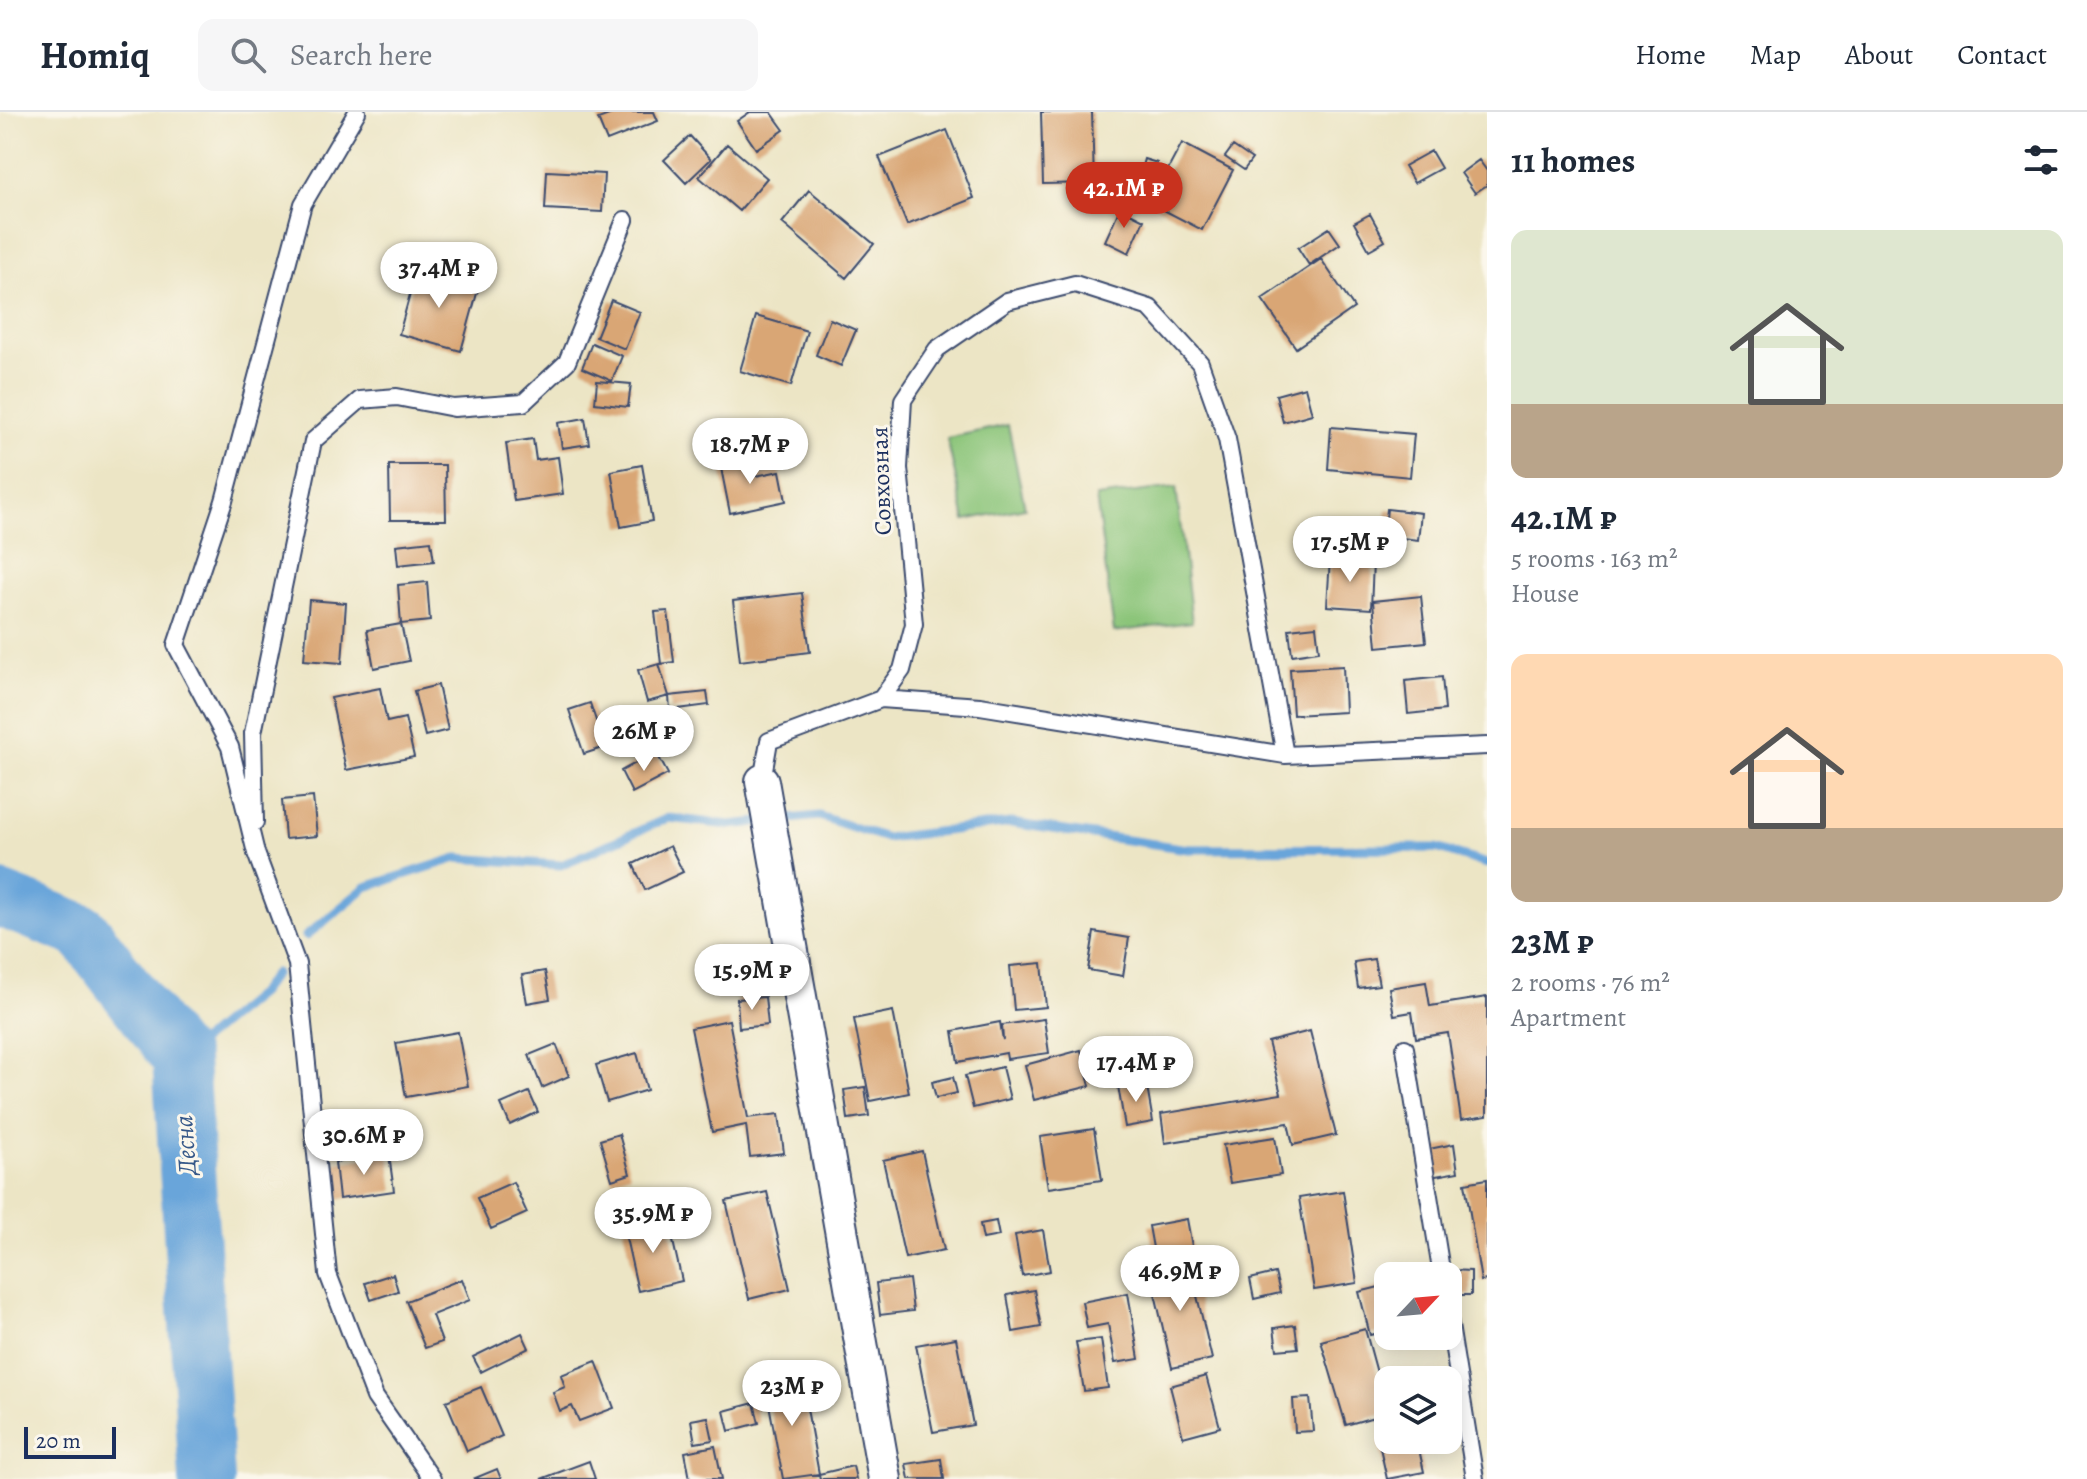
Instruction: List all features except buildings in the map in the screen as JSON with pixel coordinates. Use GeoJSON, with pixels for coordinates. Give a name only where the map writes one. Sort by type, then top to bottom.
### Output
{"type":"FeatureCollection","features":[{"type":"Feature","properties":{"kind":"street"},"geometry":{"type":"LineString","coordinates":[[762,781],[885,1479]]}},
{"type":"Feature","properties":{"kind":"lane"},"geometry":{"type":"LineString","coordinates":[[357,112],[303,204],[224,501],[176,645],[230,747],[256,853],[297,964],[328,1274],[375,1397],[432,1479]]}},
{"type":"Feature","properties":{"kind":"lane"},"geometry":{"type":"LineString","coordinates":[[256,853],[253,733],[313,441],[360,400],[397,397],[454,408],[523,403],[567,362],[625,220]]}},
{"type":"Feature","properties":{"kind":"lane","name":"Совхозная"},"geometry":{"type":"LineString","coordinates":[[881,699],[902,670],[914,624],[899,468],[903,400],[937,349],[1007,301],[1075,284],[1150,308],[1200,363],[1227,439],[1285,755]]}},
{"type":"Feature","properties":{"kind":"lane"},"geometry":{"type":"LineString","coordinates":[[762,781],[769,741],[881,699],[980,706],[1285,755],[1487,746]]}},
{"type":"Feature","properties":{"kind":"lane"},"geometry":{"type":"LineString","coordinates":[[1405,1048],[1440,1262]]}},
{"type":"Feature","properties":{"kind":"lane"},"geometry":{"type":"LineString","coordinates":[[1454,1350],[1475,1479]]}},
{"type":"Feature","properties":{"kind":"green space"},"geometry":{"type":"Polygon","coordinates":[[[1008,425],[1025,508],[965,520],[947,438],[1008,425]]]}},
{"type":"Feature","properties":{"kind":"green space"},"geometry":{"type":"Polygon","coordinates":[[[1176,487],[1192,622],[1114,632],[1096,497],[1176,487]]]}},
{"type":"Feature","properties":{"kind":"waterway"},"geometry":{"type":"LineString","coordinates":[[306,936],[366,887],[457,858],[561,865],[668,818],[730,825],[819,816],[886,838],[1011,823],[1188,849],[1436,848],[1487,864]]}},
{"type":"Feature","properties":{"kind":"waterway","name":"Десна"},"geometry":{"type":"LineString","coordinates":[[0,899],[82,931],[180,1059],[207,1479]]}},
{"type":"Feature","properties":{"kind":"waterway"},"geometry":{"type":"LineString","coordinates":[[180,1059],[260,993],[275,973]]}}]}
